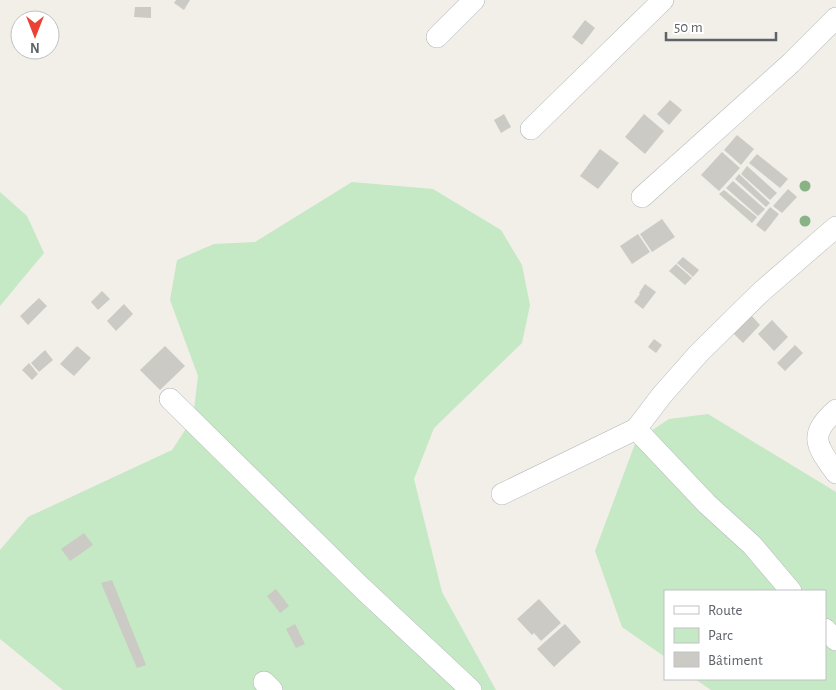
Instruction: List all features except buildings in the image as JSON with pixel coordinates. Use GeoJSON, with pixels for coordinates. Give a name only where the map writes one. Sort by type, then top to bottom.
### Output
{"type":"FeatureCollection","features":[{"type":"Feature","properties":{"kind":"street"},"geometry":{"type":"LineString","coordinates":[[437,37],[474,0]]}},
{"type":"Feature","properties":{"kind":"street"},"geometry":{"type":"LineString","coordinates":[[531,129],[663,0]]}},
{"type":"Feature","properties":{"kind":"street"},"geometry":{"type":"LineString","coordinates":[[642,197],[791,63],[836,18]]}},
{"type":"Feature","properties":{"kind":"street"},"geometry":{"type":"LineString","coordinates":[[502,494],[636,430],[662,395],[699,353],[761,292],[836,228]]}},
{"type":"Feature","properties":{"kind":"street"},"geometry":{"type":"LineString","coordinates":[[170,399],[362,588],[471,690]]}},
{"type":"Feature","properties":{"kind":"street"},"geometry":{"type":"LineString","coordinates":[[836,410],[820,428],[818,439],[820,450],[836,473]]}},
{"type":"Feature","properties":{"kind":"street"},"geometry":{"type":"LineString","coordinates":[[636,430],[707,504],[752,545],[790,590]]}},
{"type":"Feature","properties":{"kind":"street"},"geometry":{"type":"LineString","coordinates":[[826,630],[836,640]]}},
{"type":"Feature","properties":{"kind":"green space"},"geometry":{"type":"Polygon","coordinates":[[[352,182],[433,189],[501,230],[522,265],[530,305],[522,343],[434,428],[414,479],[442,592],[496,690],[63,690],[0,639],[0,550],[28,517],[172,450],[193,418],[198,376],[170,300],[177,260],[214,244],[255,242],[352,182]]]}},
{"type":"Feature","properties":{"kind":"green space"},"geometry":{"type":"Polygon","coordinates":[[[0,192],[27,216],[44,253],[0,306],[0,192]]]}},
{"type":"Feature","properties":{"kind":"green space"},"geometry":{"type":"Polygon","coordinates":[[[708,414],[836,492],[836,690],[711,690],[696,680],[826,680],[826,590],[664,590],[664,656],[622,627],[595,551],[636,441],[669,419],[708,414]]]}}]}
